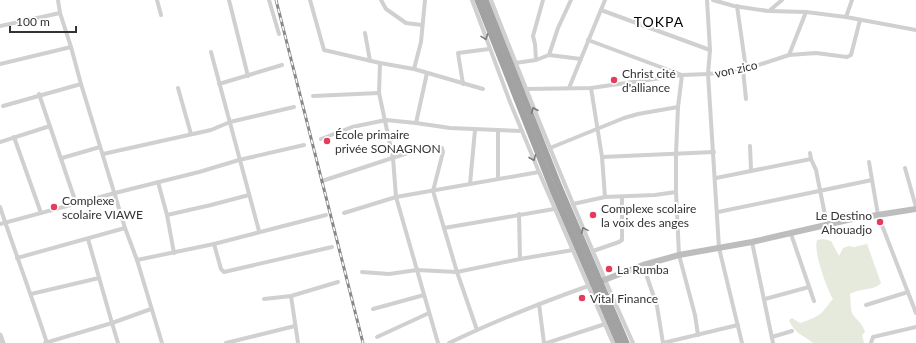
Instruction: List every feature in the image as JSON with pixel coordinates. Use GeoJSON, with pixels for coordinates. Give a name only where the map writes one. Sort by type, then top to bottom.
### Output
{"type":"FeatureCollection","features":[{"type":"Feature","properties":{"kind":"highway"},"geometry":{"type":"LineString","coordinates":[[478,0],[522,114],[596,283],[626,343]]}},
{"type":"Feature","properties":{"kind":"highway"},"geometry":{"type":"LineString","coordinates":[[490,0],[559,187],[619,343]]}},
{"type":"Feature","properties":{"kind":"main road"},"geometry":{"type":"LineString","coordinates":[[596,283],[643,265],[679,255],[752,242],[827,225],[916,208]]}},
{"type":"Feature","properties":{"kind":"street"},"geometry":{"type":"LineString","coordinates":[[58,0],[60,13],[71,47],[80,84],[125,228],[137,260],[162,343]]}},
{"type":"Feature","properties":{"kind":"street"},"geometry":{"type":"LineString","coordinates":[[157,0],[161,15]]}},
{"type":"Feature","properties":{"kind":"street"},"geometry":{"type":"LineString","coordinates":[[229,0],[248,76]]}},
{"type":"Feature","properties":{"kind":"street"},"geometry":{"type":"LineString","coordinates":[[270,0],[278,34]]}},
{"type":"Feature","properties":{"kind":"street"},"geometry":{"type":"LineString","coordinates":[[310,0],[324,50],[370,61],[414,69],[483,89]]}},
{"type":"Feature","properties":{"kind":"street"},"geometry":{"type":"LineString","coordinates":[[381,0],[386,9],[406,23],[422,25]]}},
{"type":"Feature","properties":{"kind":"street"},"geometry":{"type":"LineString","coordinates":[[414,69],[421,42],[425,0]]}},
{"type":"Feature","properties":{"kind":"street"},"geometry":{"type":"LineString","coordinates":[[472,0],[489,49],[522,131],[554,209],[573,250],[596,283],[633,343]]}},
{"type":"Feature","properties":{"kind":"street"},"geometry":{"type":"LineString","coordinates":[[490,0],[593,251],[596,283],[605,324],[613,343]]}},
{"type":"Feature","properties":{"kind":"street"},"geometry":{"type":"LineString","coordinates":[[536,60],[536,44],[533,36],[543,0]]}},
{"type":"Feature","properties":{"kind":"street"},"geometry":{"type":"LineString","coordinates":[[549,55],[558,28],[571,0]]}},
{"type":"Feature","properties":{"kind":"street"},"geometry":{"type":"LineString","coordinates":[[569,88],[605,0]]}},
{"type":"Feature","properties":{"kind":"street"},"geometry":{"type":"LineString","coordinates":[[707,0],[710,50],[708,74],[716,178],[719,248],[742,343]]}},
{"type":"Feature","properties":{"kind":"street"},"geometry":{"type":"LineString","coordinates":[[713,0],[735,6],[768,11],[806,12],[846,17],[916,30]]}},
{"type":"Feature","properties":{"kind":"street"},"geometry":{"type":"LineString","coordinates":[[736,0],[735,6],[744,69],[746,99]]}},
{"type":"Feature","properties":{"kind":"street"},"geometry":{"type":"LineString","coordinates":[[768,11],[782,0]]}},
{"type":"Feature","properties":{"kind":"street"},"geometry":{"type":"LineString","coordinates":[[846,17],[852,0]]}},
{"type":"Feature","properties":{"kind":"street"},"geometry":{"type":"LineString","coordinates":[[601,10],[710,50]]}},
{"type":"Feature","properties":{"kind":"street"},"geometry":{"type":"LineString","coordinates":[[789,55],[806,12]]}},
{"type":"Feature","properties":{"kind":"street"},"geometry":{"type":"LineString","coordinates":[[0,26],[60,13]]}},
{"type":"Feature","properties":{"kind":"street","name":"von zico"},"geometry":{"type":"LineString","coordinates":[[526,89],[592,88],[682,75],[708,74],[744,69],[789,55],[816,53],[846,57],[851,55],[860,20]]}},
{"type":"Feature","properties":{"kind":"street"},"geometry":{"type":"LineString","coordinates":[[365,33],[370,61]]}},
{"type":"Feature","properties":{"kind":"street"},"geometry":{"type":"LineString","coordinates":[[588,40],[682,75],[678,107],[676,154],[679,255],[695,315],[698,335]]}},
{"type":"Feature","properties":{"kind":"street"},"geometry":{"type":"LineString","coordinates":[[0,64],[71,47]]}},
{"type":"Feature","properties":{"kind":"street"},"geometry":{"type":"LineString","coordinates":[[463,84],[458,53],[489,49]]}},
{"type":"Feature","properties":{"kind":"street"},"geometry":{"type":"LineString","coordinates":[[211,52],[259,231]]}},
{"type":"Feature","properties":{"kind":"street"},"geometry":{"type":"LineString","coordinates":[[515,63],[536,60],[549,55],[581,59]]}},
{"type":"Feature","properties":{"kind":"street"},"geometry":{"type":"LineString","coordinates":[[380,63],[379,93],[393,158],[396,197],[438,343]]}},
{"type":"Feature","properties":{"kind":"street"},"geometry":{"type":"LineString","coordinates":[[219,84],[282,65]]}},
{"type":"Feature","properties":{"kind":"street"},"geometry":{"type":"LineString","coordinates":[[416,122],[427,73]]}},
{"type":"Feature","properties":{"kind":"street"},"geometry":{"type":"LineString","coordinates":[[3,106],[39,94],[80,84]]}},
{"type":"Feature","properties":{"kind":"street"},"geometry":{"type":"LineString","coordinates":[[178,88],[191,134]]}},
{"type":"Feature","properties":{"kind":"street"},"geometry":{"type":"LineString","coordinates":[[592,88],[602,157],[605,197]]}},
{"type":"Feature","properties":{"kind":"street"},"geometry":{"type":"LineString","coordinates":[[313,96],[379,93]]}},
{"type":"Feature","properties":{"kind":"street"},"geometry":{"type":"LineString","coordinates":[[39,94],[62,158],[76,203]]}},
{"type":"Feature","properties":{"kind":"street"},"geometry":{"type":"LineString","coordinates":[[103,154],[211,130],[230,122],[294,107]]}},
{"type":"Feature","properties":{"kind":"street"},"geometry":{"type":"LineString","coordinates":[[550,148],[598,128],[638,114],[678,107]]}},
{"type":"Feature","properties":{"kind":"street"},"geometry":{"type":"LineString","coordinates":[[321,139],[352,127],[386,120],[416,122],[450,128],[522,131]]}},
{"type":"Feature","properties":{"kind":"street"},"geometry":{"type":"LineString","coordinates":[[0,142],[50,126]]}},
{"type":"Feature","properties":{"kind":"street"},"geometry":{"type":"LineString","coordinates":[[470,184],[475,130]]}},
{"type":"Feature","properties":{"kind":"street"},"geometry":{"type":"LineString","coordinates":[[498,131],[498,179]]}},
{"type":"Feature","properties":{"kind":"street"},"geometry":{"type":"LineString","coordinates":[[14,137],[41,213]]}},
{"type":"Feature","properties":{"kind":"street"},"geometry":{"type":"LineString","coordinates":[[0,224],[239,160],[304,145]]}},
{"type":"Feature","properties":{"kind":"street"},"geometry":{"type":"LineString","coordinates":[[322,181],[433,146],[442,148],[443,152],[433,191],[456,272],[477,330]]}},
{"type":"Feature","properties":{"kind":"street"},"geometry":{"type":"LineString","coordinates":[[750,146],[751,170]]}},
{"type":"Feature","properties":{"kind":"street"},"geometry":{"type":"LineString","coordinates":[[62,158],[100,147]]}},
{"type":"Feature","properties":{"kind":"street"},"geometry":{"type":"LineString","coordinates":[[602,157],[714,152]]}},
{"type":"Feature","properties":{"kind":"street"},"geometry":{"type":"LineString","coordinates":[[810,153],[821,191],[827,225]]}},
{"type":"Feature","properties":{"kind":"street"},"geometry":{"type":"LineString","coordinates":[[716,178],[811,159]]}},
{"type":"Feature","properties":{"kind":"street"},"geometry":{"type":"LineString","coordinates":[[869,162],[878,215],[916,313]]}},
{"type":"Feature","properties":{"kind":"street"},"geometry":{"type":"LineString","coordinates":[[905,168],[916,208]]}},
{"type":"Feature","properties":{"kind":"street"},"geometry":{"type":"LineString","coordinates":[[344,213],[396,197],[539,172]]}},
{"type":"Feature","properties":{"kind":"street"},"geometry":{"type":"LineString","coordinates":[[718,212],[872,180]]}},
{"type":"Feature","properties":{"kind":"street"},"geometry":{"type":"LineString","coordinates":[[158,182],[167,215],[174,253]]}},
{"type":"Feature","properties":{"kind":"street"},"geometry":{"type":"LineString","coordinates":[[573,204],[605,197],[655,195],[676,192]]}},
{"type":"Feature","properties":{"kind":"street"},"geometry":{"type":"LineString","coordinates":[[167,215],[211,206],[250,195]]}},
{"type":"Feature","properties":{"kind":"street"},"geometry":{"type":"LineString","coordinates":[[593,251],[622,240],[622,197]]}},
{"type":"Feature","properties":{"kind":"street"},"geometry":{"type":"LineString","coordinates":[[0,207],[31,294],[46,343],[151,310]]}},
{"type":"Feature","properties":{"kind":"street"},"geometry":{"type":"LineString","coordinates":[[444,228],[554,209]]}},
{"type":"Feature","properties":{"kind":"street"},"geometry":{"type":"LineString","coordinates":[[519,214],[520,259]]}},
{"type":"Feature","properties":{"kind":"street"},"geometry":{"type":"LineString","coordinates":[[137,260],[214,244],[259,231],[326,215]]}},
{"type":"Feature","properties":{"kind":"street"},"geometry":{"type":"LineString","coordinates":[[17,258],[125,228]]}},
{"type":"Feature","properties":{"kind":"street"},"geometry":{"type":"LineString","coordinates":[[791,234],[814,301]]}},
{"type":"Feature","properties":{"kind":"street"},"geometry":{"type":"LineString","coordinates":[[88,239],[118,343]]}},
{"type":"Feature","properties":{"kind":"street"},"geometry":{"type":"LineString","coordinates":[[752,242],[773,343]]}},
{"type":"Feature","properties":{"kind":"street"},"geometry":{"type":"LineString","coordinates":[[214,244],[220,269],[224,272],[332,247]]}},
{"type":"Feature","properties":{"kind":"street"},"geometry":{"type":"LineString","coordinates":[[362,272],[389,274],[417,270],[456,272],[573,250]]}},
{"type":"Feature","properties":{"kind":"street"},"geometry":{"type":"LineString","coordinates":[[643,265],[657,306],[663,343],[738,325]]}},
{"type":"Feature","properties":{"kind":"street"},"geometry":{"type":"LineString","coordinates":[[31,294],[99,278]]}},
{"type":"Feature","properties":{"kind":"street"},"geometry":{"type":"LineString","coordinates":[[264,299],[290,296],[338,282]]}},
{"type":"Feature","properties":{"kind":"street"},"geometry":{"type":"LineString","coordinates":[[449,343],[539,304],[596,283]]}},
{"type":"Feature","properties":{"kind":"street"},"geometry":{"type":"LineString","coordinates":[[765,299],[809,287]]}},
{"type":"Feature","properties":{"kind":"street"},"geometry":{"type":"LineString","coordinates":[[866,305],[908,292]]}},
{"type":"Feature","properties":{"kind":"street"},"geometry":{"type":"LineString","coordinates":[[372,309],[424,295]]}},
{"type":"Feature","properties":{"kind":"street"},"geometry":{"type":"LineString","coordinates":[[290,296],[298,343]]}},
{"type":"Feature","properties":{"kind":"street"},"geometry":{"type":"LineString","coordinates":[[539,304],[544,343]]}},
{"type":"Feature","properties":{"kind":"street"},"geometry":{"type":"LineString","coordinates":[[378,337],[429,313]]}},
{"type":"Feature","properties":{"kind":"street"},"geometry":{"type":"LineString","coordinates":[[547,343],[605,324]]}},
{"type":"Feature","properties":{"kind":"street"},"geometry":{"type":"LineString","coordinates":[[226,343],[295,326]]}},
{"type":"Feature","properties":{"kind":"street"},"geometry":{"type":"LineString","coordinates":[[870,343],[873,337],[916,327]]}},
{"type":"Feature","properties":{"kind":"street"},"geometry":{"type":"LineString","coordinates":[[772,337],[792,331]]}},
{"type":"Feature","properties":{"kind":"street"},"geometry":{"type":"LineString","coordinates":[[0,335],[3,343]]}},
{"type":"Feature","properties":{"kind":"shaded area"},"geometry":{"type":"Polygon","coordinates":[[[823,239],[831,241],[839,256],[843,248],[867,244],[881,283],[878,286],[850,294],[852,313],[861,324],[865,332],[862,335],[864,343],[813,343],[796,331],[789,320],[792,318],[800,323],[813,318],[822,312],[833,299],[824,279],[817,252],[817,240],[823,239]]]}},
{"type":"Feature","properties":{"kind":"railway"},"geometry":{"type":"LineString","coordinates":[[276,0],[363,343]]}},
{"type":"Feature","properties":{"kind":"place","name":"Christ cité d'alliance"},"geometry":{"type":"Point","coordinates":[614,80]}},
{"type":"Feature","properties":{"kind":"place","name":"École primaire privée SONAGNON"},"geometry":{"type":"Point","coordinates":[327,141]}},
{"type":"Feature","properties":{"kind":"place","name":"Complexe scolaire VIAWE"},"geometry":{"type":"Point","coordinates":[54,207]}},
{"type":"Feature","properties":{"kind":"place","name":"Complexe scolaire la voix des anges"},"geometry":{"type":"Point","coordinates":[593,215]}},
{"type":"Feature","properties":{"kind":"place","name":"Le Destino Ahouadjo"},"geometry":{"type":"Point","coordinates":[880,222]}},
{"type":"Feature","properties":{"kind":"place","name":"La Rumba"},"geometry":{"type":"Point","coordinates":[609,269]}},
{"type":"Feature","properties":{"kind":"place","name":"Vital Finance"},"geometry":{"type":"Point","coordinates":[582,298]}},
{"type":"Feature","properties":{"kind":"district","name":"TOKPA"},"geometry":{"type":"Point","coordinates":[659,21]}}]}
